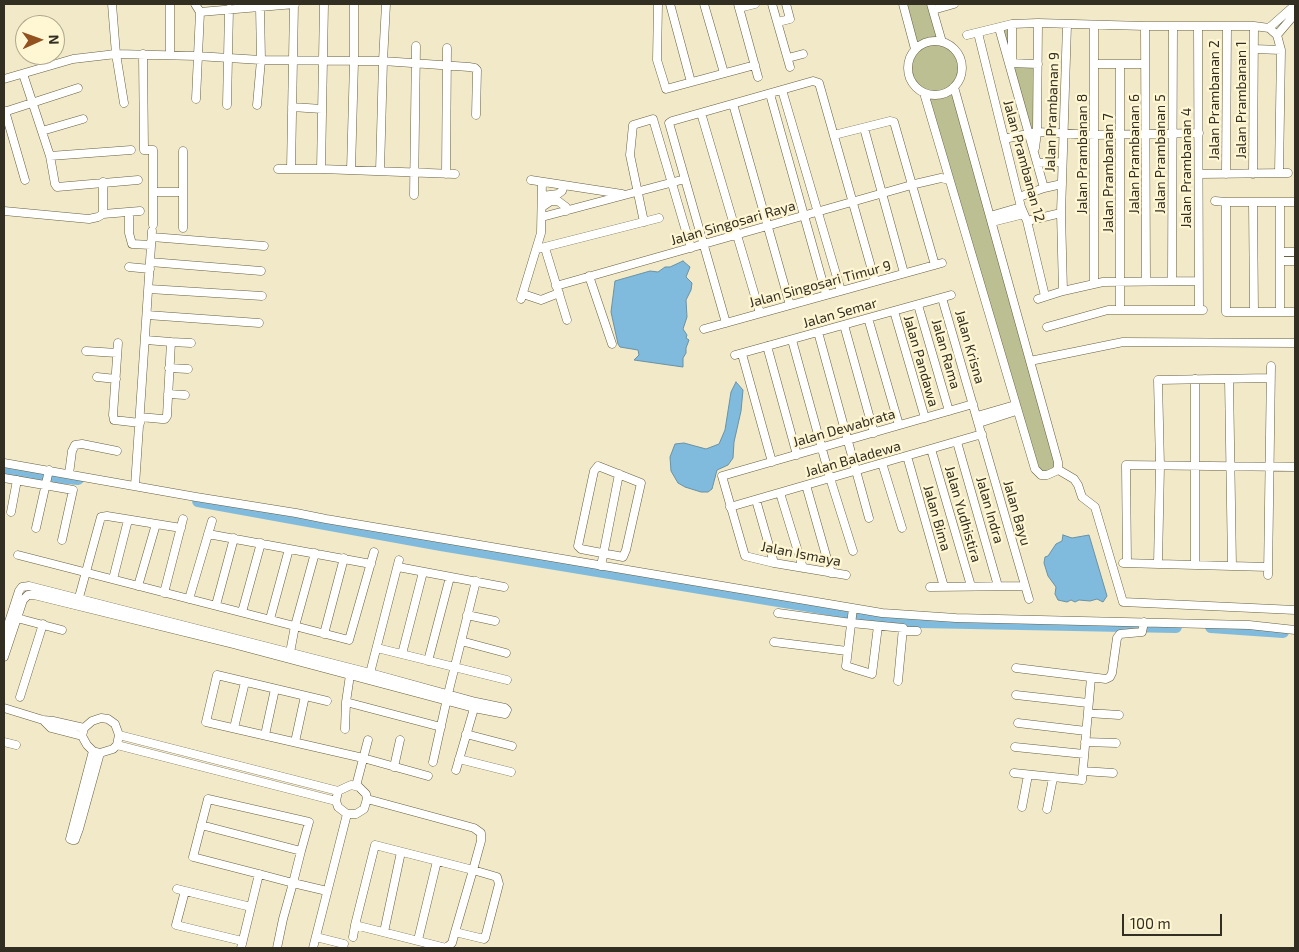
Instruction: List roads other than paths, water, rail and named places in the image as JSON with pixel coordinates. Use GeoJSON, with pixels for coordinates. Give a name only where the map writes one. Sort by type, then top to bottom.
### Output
{"type":"FeatureCollection","features":[{"type":"Feature","properties":{"kind":"street"},"geometry":{"type":"LineString","coordinates":[[112,4],[116,54],[124,104]]}},
{"type":"Feature","properties":{"kind":"street"},"geometry":{"type":"LineString","coordinates":[[170,4],[170,55]]}},
{"type":"Feature","properties":{"kind":"street"},"geometry":{"type":"LineString","coordinates":[[195,4],[200,12],[196,99]]}},
{"type":"Feature","properties":{"kind":"street"},"geometry":{"type":"LineString","coordinates":[[200,12],[294,4],[291,169]]}},
{"type":"Feature","properties":{"kind":"street"},"geometry":{"type":"LineString","coordinates":[[321,169],[324,4]]}},
{"type":"Feature","properties":{"kind":"street"},"geometry":{"type":"LineString","coordinates":[[351,170],[354,4]]}},
{"type":"Feature","properties":{"kind":"street"},"geometry":{"type":"LineString","coordinates":[[380,171],[382,61],[386,4]]}},
{"type":"Feature","properties":{"kind":"street"},"geometry":{"type":"LineString","coordinates":[[658,4],[657,60],[666,89],[755,65]]}},
{"type":"Feature","properties":{"kind":"street"},"geometry":{"type":"LineString","coordinates":[[670,4],[691,82]]}},
{"type":"Feature","properties":{"kind":"street"},"geometry":{"type":"LineString","coordinates":[[704,4],[724,73]]}},
{"type":"Feature","properties":{"kind":"street"},"geometry":{"type":"LineString","coordinates":[[755,4],[738,6],[758,77]]}},
{"type":"Feature","properties":{"kind":"street"},"geometry":{"type":"LineString","coordinates":[[772,4],[790,67]]}},
{"type":"Feature","properties":{"kind":"street"},"geometry":{"type":"LineString","coordinates":[[778,22],[790,19],[786,4]]}},
{"type":"Feature","properties":{"kind":"street"},"geometry":{"type":"LineString","coordinates":[[903,4],[916,49]]}},
{"type":"Feature","properties":{"kind":"street"},"geometry":{"type":"LineString","coordinates":[[942,42],[932,7],[954,4]]}},
{"type":"Feature","properties":{"kind":"street"},"geometry":{"type":"LineString","coordinates":[[1277,35],[1284,20],[1295,5]]}},
{"type":"Feature","properties":{"kind":"street"},"geometry":{"type":"LineString","coordinates":[[257,105],[261,60],[260,7]]}},
{"type":"Feature","properties":{"kind":"street"},"geometry":{"type":"LineString","coordinates":[[227,105],[229,9]]}},
{"type":"Feature","properties":{"kind":"street"},"geometry":{"type":"LineString","coordinates":[[1269,28],[1295,14]]}},
{"type":"Feature","properties":{"kind":"street"},"geometry":{"type":"LineString","coordinates":[[1038,23],[1038,64],[1033,133],[1037,163],[1044,188]]}},
{"type":"Feature","properties":{"kind":"street"},"geometry":{"type":"LineString","coordinates":[[967,35],[1012,24],[1038,23],[1094,26],[1254,26],[1269,28],[1277,35],[1281,50],[1279,173]]}},
{"type":"Feature","properties":{"kind":"street"},"geometry":{"type":"LineString","coordinates":[[1010,63],[1012,24]]}},
{"type":"Feature","properties":{"kind":"street","name":"Jalan Prambanan 9"},"geometry":{"type":"LineString","coordinates":[[1063,290],[1061,213],[1067,25]]}},
{"type":"Feature","properties":{"kind":"street","name":"Jalan Prambanan 8"},"geometry":{"type":"LineString","coordinates":[[1094,26],[1094,283]]}},
{"type":"Feature","properties":{"kind":"street","name":"Jalan Prambanan 6"},"geometry":{"type":"LineString","coordinates":[[1145,26],[1146,281]]}},
{"type":"Feature","properties":{"kind":"street","name":"Jalan Prambanan 5"},"geometry":{"type":"LineString","coordinates":[[1172,281],[1173,26]]}},
{"type":"Feature","properties":{"kind":"street","name":"Jalan Prambanan 4"},"geometry":{"type":"LineString","coordinates":[[1120,309],[1202,310],[1199,281],[1198,26]]}},
{"type":"Feature","properties":{"kind":"street","name":"Jalan Prambanan 2"},"geometry":{"type":"LineString","coordinates":[[1226,174],[1227,26]]}},
{"type":"Feature","properties":{"kind":"street","name":"Jalan Prambanan 1"},"geometry":{"type":"LineString","coordinates":[[1253,174],[1254,26]]}},
{"type":"Feature","properties":{"kind":"street"},"geometry":{"type":"LineString","coordinates":[[999,28],[1033,133]]}},
{"type":"Feature","properties":{"kind":"street","name":"Jalan Prambanan 12"},"geometry":{"type":"LineString","coordinates":[[978,33],[1024,214],[1041,298],[1063,290]]}},
{"type":"Feature","properties":{"kind":"street"},"geometry":{"type":"LineString","coordinates":[[927,42],[942,42],[951,46],[960,58],[961,74],[954,87],[940,94],[924,93],[912,83],[908,73],[910,57],[916,49],[927,42]]}},
{"type":"Feature","properties":{"kind":"street"},"geometry":{"type":"LineString","coordinates":[[414,195],[416,46]]}},
{"type":"Feature","properties":{"kind":"street"},"geometry":{"type":"LineString","coordinates":[[446,174],[447,48]]}},
{"type":"Feature","properties":{"kind":"street"},"geometry":{"type":"LineString","coordinates":[[1254,49],[1281,50]]}},
{"type":"Feature","properties":{"kind":"street"},"geometry":{"type":"LineString","coordinates":[[4,79],[73,59],[116,54],[228,57],[261,60],[382,61],[447,65],[473,67],[476,69],[476,115]]}},
{"type":"Feature","properties":{"kind":"street"},"geometry":{"type":"LineString","coordinates":[[135,486],[152,234],[154,150],[144,150],[143,54]]}},
{"type":"Feature","properties":{"kind":"street"},"geometry":{"type":"LineString","coordinates":[[788,58],[803,54]]}},
{"type":"Feature","properties":{"kind":"street"},"geometry":{"type":"LineString","coordinates":[[1010,63],[1038,64]]}},
{"type":"Feature","properties":{"kind":"street"},"geometry":{"type":"LineString","coordinates":[[1094,64],[1146,64]]}},
{"type":"Feature","properties":{"kind":"street","name":"Jalan Prambanan 7"},"geometry":{"type":"LineString","coordinates":[[1120,64],[1120,309]]}},
{"type":"Feature","properties":{"kind":"street"},"geometry":{"type":"LineString","coordinates":[[23,74],[50,156],[57,186],[138,180]]}},
{"type":"Feature","properties":{"kind":"street"},"geometry":{"type":"LineString","coordinates":[[726,323],[669,126],[672,121],[813,81],[819,83],[875,281]]}},
{"type":"Feature","properties":{"kind":"street"},"geometry":{"type":"LineString","coordinates":[[954,87],[1058,462],[1057,469]]}},
{"type":"Feature","properties":{"kind":"street"},"geometry":{"type":"LineString","coordinates":[[25,180],[5,111],[78,88]]}},
{"type":"Feature","properties":{"kind":"street"},"geometry":{"type":"LineString","coordinates":[[782,90],[841,290]]}},
{"type":"Feature","properties":{"kind":"street"},"geometry":{"type":"LineString","coordinates":[[924,93],[944,176],[1036,471],[1041,475],[1047,475],[1057,469]]}},
{"type":"Feature","properties":{"kind":"street"},"geometry":{"type":"LineString","coordinates":[[770,94],[826,294]]}},
{"type":"Feature","properties":{"kind":"street"},"geometry":{"type":"LineString","coordinates":[[733,104],[790,305]]}},
{"type":"Feature","properties":{"kind":"street"},"geometry":{"type":"LineString","coordinates":[[292,107],[322,109]]}},
{"type":"Feature","properties":{"kind":"street"},"geometry":{"type":"LineString","coordinates":[[701,113],[760,313]]}},
{"type":"Feature","properties":{"kind":"street"},"geometry":{"type":"LineString","coordinates":[[42,131],[83,119]]}},
{"type":"Feature","properties":{"kind":"street"},"geometry":{"type":"LineString","coordinates":[[644,222],[630,159],[632,130],[635,123],[653,119],[691,248]]}},
{"type":"Feature","properties":{"kind":"street"},"geometry":{"type":"LineString","coordinates":[[834,135],[892,122],[895,124],[914,184]]}},
{"type":"Feature","properties":{"kind":"street"},"geometry":{"type":"LineString","coordinates":[[864,128],[904,273]]}},
{"type":"Feature","properties":{"kind":"street"},"geometry":{"type":"LineString","coordinates":[[1004,139],[1033,133],[1063,132],[1120,135],[1199,132]]}},
{"type":"Feature","properties":{"kind":"street"},"geometry":{"type":"LineString","coordinates":[[50,156],[131,150]]}},
{"type":"Feature","properties":{"kind":"street"},"geometry":{"type":"LineString","coordinates":[[183,151],[183,228]]}},
{"type":"Feature","properties":{"kind":"street"},"geometry":{"type":"LineString","coordinates":[[1037,163],[1062,162]]}},
{"type":"Feature","properties":{"kind":"street"},"geometry":{"type":"LineString","coordinates":[[278,169],[455,174]]}},
{"type":"Feature","properties":{"kind":"street"},"geometry":{"type":"LineString","coordinates":[[1199,174],[1288,173]]}},
{"type":"Feature","properties":{"kind":"street","name":"Jalan Singosari Raya"},"geometry":{"type":"LineString","coordinates":[[541,249],[522,297],[541,300],[558,289],[590,276],[944,176]]}},
{"type":"Feature","properties":{"kind":"street"},"geometry":{"type":"LineString","coordinates":[[542,217],[685,179]]}},
{"type":"Feature","properties":{"kind":"street"},"geometry":{"type":"LineString","coordinates":[[531,180],[626,195]]}},
{"type":"Feature","properties":{"kind":"street"},"geometry":{"type":"LineString","coordinates":[[102,214],[103,182]]}},
{"type":"Feature","properties":{"kind":"street"},"geometry":{"type":"LineString","coordinates":[[542,182],[541,249],[558,289],[567,320]]}},
{"type":"Feature","properties":{"kind":"street","name":"Jalan Singosari Timur 9"},"geometry":{"type":"LineString","coordinates":[[704,329],[938,264],[914,184]]}},
{"type":"Feature","properties":{"kind":"street"},"geometry":{"type":"LineString","coordinates":[[1019,197],[1062,184]]}},
{"type":"Feature","properties":{"kind":"street"},"geometry":{"type":"LineString","coordinates":[[542,196],[558,194],[564,186]]}},
{"type":"Feature","properties":{"kind":"street"},"geometry":{"type":"LineString","coordinates":[[597,190],[595,196],[598,202]]}},
{"type":"Feature","properties":{"kind":"street"},"geometry":{"type":"LineString","coordinates":[[153,192],[183,192]]}},
{"type":"Feature","properties":{"kind":"street"},"geometry":{"type":"LineString","coordinates":[[542,207],[551,201],[558,201],[566,207],[566,211]]}},
{"type":"Feature","properties":{"kind":"street"},"geometry":{"type":"LineString","coordinates":[[1215,202],[1294,202]]}},
{"type":"Feature","properties":{"kind":"street"},"geometry":{"type":"LineString","coordinates":[[1226,202],[1226,312]]}},
{"type":"Feature","properties":{"kind":"street"},"geometry":{"type":"LineString","coordinates":[[1254,202],[1254,312]]}},
{"type":"Feature","properties":{"kind":"street"},"geometry":{"type":"LineString","coordinates":[[1280,202],[1280,312]]}},
{"type":"Feature","properties":{"kind":"street"},"geometry":{"type":"LineString","coordinates":[[4,211],[89,219],[102,214],[140,211]]}},
{"type":"Feature","properties":{"kind":"street"},"geometry":{"type":"LineString","coordinates":[[129,212],[129,233],[132,244],[152,234],[264,246]]}},
{"type":"Feature","properties":{"kind":"street"},"geometry":{"type":"LineString","coordinates":[[991,219],[1024,214],[1061,213]]}},
{"type":"Feature","properties":{"kind":"street"},"geometry":{"type":"LineString","coordinates":[[541,249],[659,218]]}},
{"type":"Feature","properties":{"kind":"street"},"geometry":{"type":"LineString","coordinates":[[1280,252],[1295,252]]}},
{"type":"Feature","properties":{"kind":"street"},"geometry":{"type":"LineString","coordinates":[[1280,261],[1295,261]]}},
{"type":"Feature","properties":{"kind":"street"},"geometry":{"type":"LineString","coordinates":[[129,267],[150,265],[261,271]]}},
{"type":"Feature","properties":{"kind":"street"},"geometry":{"type":"LineString","coordinates":[[590,276],[612,344]]}},
{"type":"Feature","properties":{"kind":"street"},"geometry":{"type":"LineString","coordinates":[[1063,290],[1094,283],[1120,281],[1199,281]]}},
{"type":"Feature","properties":{"kind":"street"},"geometry":{"type":"LineString","coordinates":[[148,289],[262,296]]}},
{"type":"Feature","properties":{"kind":"street","name":"Jalan Semar"},"geometry":{"type":"LineString","coordinates":[[772,462],[738,354],[951,295]]}},
{"type":"Feature","properties":{"kind":"street","name":"Jalan Krisna"},"geometry":{"type":"LineString","coordinates":[[942,298],[978,420]]}},
{"type":"Feature","properties":{"kind":"street","name":"Jalan Rama"},"geometry":{"type":"LineString","coordinates":[[918,305],[949,411]]}},
{"type":"Feature","properties":{"kind":"street"},"geometry":{"type":"LineString","coordinates":[[1047,327],[1101,311],[1120,309]]}},
{"type":"Feature","properties":{"kind":"street","name":"Jalan Pandawa"},"geometry":{"type":"LineString","coordinates":[[894,311],[925,418]]}},
{"type":"Feature","properties":{"kind":"street"},"geometry":{"type":"LineString","coordinates":[[1217,312],[1293,312]]}},
{"type":"Feature","properties":{"kind":"street"},"geometry":{"type":"LineString","coordinates":[[147,315],[259,322]]}},
{"type":"Feature","properties":{"kind":"street"},"geometry":{"type":"LineString","coordinates":[[868,318],[899,425]]}},
{"type":"Feature","properties":{"kind":"street"},"geometry":{"type":"LineString","coordinates":[[844,325],[874,433]]}},
{"type":"Feature","properties":{"kind":"street"},"geometry":{"type":"LineString","coordinates":[[818,332],[869,518]]}},
{"type":"Feature","properties":{"kind":"street"},"geometry":{"type":"LineString","coordinates":[[146,340],[191,343]]}},
{"type":"Feature","properties":{"kind":"street"},"geometry":{"type":"LineString","coordinates":[[792,340],[852,551]]}},
{"type":"Feature","properties":{"kind":"street"},"geometry":{"type":"LineString","coordinates":[[118,343],[114,420],[140,420],[165,419],[170,342]]}},
{"type":"Feature","properties":{"kind":"street"},"geometry":{"type":"LineString","coordinates":[[1031,364],[1123,342],[1295,345]]}},
{"type":"Feature","properties":{"kind":"street"},"geometry":{"type":"LineString","coordinates":[[768,346],[797,454]]}},
{"type":"Feature","properties":{"kind":"street"},"geometry":{"type":"LineString","coordinates":[[86,351],[117,353]]}},
{"type":"Feature","properties":{"kind":"street"},"geometry":{"type":"LineString","coordinates":[[1271,366],[1270,378],[1269,467],[1268,571],[1232,566],[1125,563],[1126,465],[1230,467],[1269,467],[1295,467]]}},
{"type":"Feature","properties":{"kind":"street"},"geometry":{"type":"LineString","coordinates":[[169,368],[188,369]]}},
{"type":"Feature","properties":{"kind":"street"},"geometry":{"type":"LineString","coordinates":[[97,377],[116,379]]}},
{"type":"Feature","properties":{"kind":"street"},"geometry":{"type":"LineString","coordinates":[[1158,564],[1160,466],[1158,380],[1270,378]]}},
{"type":"Feature","properties":{"kind":"street"},"geometry":{"type":"LineString","coordinates":[[1229,379],[1232,566]]}},
{"type":"Feature","properties":{"kind":"street"},"geometry":{"type":"LineString","coordinates":[[1195,380],[1195,565]]}},
{"type":"Feature","properties":{"kind":"street"},"geometry":{"type":"LineString","coordinates":[[168,394],[185,394]]}},
{"type":"Feature","properties":{"kind":"street","name":"Jalan Dewabrata"},"geometry":{"type":"LineString","coordinates":[[722,475],[973,404]]}},
{"type":"Feature","properties":{"kind":"street"},"geometry":{"type":"LineString","coordinates":[[978,420],[1016,408]]}},
{"type":"Feature","properties":{"kind":"street","name":"Jalan Bayu"},"geometry":{"type":"LineString","coordinates":[[978,420],[1029,599]]}},
{"type":"Feature","properties":{"kind":"street","name":"Jalan Baladewa"},"geometry":{"type":"LineString","coordinates":[[730,507],[982,434]]}},
{"type":"Feature","properties":{"kind":"street","name":"Jalan Indra"},"geometry":{"type":"LineString","coordinates":[[957,442],[998,586]]}},
{"type":"Feature","properties":{"kind":"street"},"geometry":{"type":"LineString","coordinates":[[69,474],[72,451],[75,445],[82,444],[118,451]]}},
{"type":"Feature","properties":{"kind":"street","name":"Jalan Yudhistira"},"geometry":{"type":"LineString","coordinates":[[931,449],[971,586]]}},
{"type":"Feature","properties":{"kind":"street","name":"Jalan Bima"},"geometry":{"type":"LineString","coordinates":[[907,456],[944,587]]}},
{"type":"Feature","properties":{"kind":"street"},"geometry":{"type":"LineString","coordinates":[[4,463],[852,610],[926,617],[1249,625],[1295,630]]}},
{"type":"Feature","properties":{"kind":"street"},"geometry":{"type":"LineString","coordinates":[[882,463],[902,528]]}},
{"type":"Feature","properties":{"kind":"street"},"geometry":{"type":"LineString","coordinates":[[600,467],[639,481],[641,484],[624,556],[603,554],[579,548],[579,538],[596,468],[600,467]]}},
{"type":"Feature","properties":{"kind":"street"},"geometry":{"type":"LineString","coordinates":[[1057,469],[1074,479],[1082,498],[1095,507],[1123,602],[1295,610]]}},
{"type":"Feature","properties":{"kind":"street"},"geometry":{"type":"LineString","coordinates":[[36,528],[49,472]]}},
{"type":"Feature","properties":{"kind":"street"},"geometry":{"type":"LineString","coordinates":[[601,566],[619,474]]}},
{"type":"Feature","properties":{"kind":"street","name":"Jalan Ismaya"},"geometry":{"type":"LineString","coordinates":[[722,475],[746,556],[774,563],[846,575]]}},
{"type":"Feature","properties":{"kind":"street"},"geometry":{"type":"LineString","coordinates":[[4,478],[73,490],[62,540]]}},
{"type":"Feature","properties":{"kind":"street"},"geometry":{"type":"LineString","coordinates":[[11,512],[16,480]]}},
{"type":"Feature","properties":{"kind":"street"},"geometry":{"type":"LineString","coordinates":[[806,485],[831,573]]}},
{"type":"Feature","properties":{"kind":"street"},"geometry":{"type":"LineString","coordinates":[[780,493],[803,568]]}},
{"type":"Feature","properties":{"kind":"street"},"geometry":{"type":"LineString","coordinates":[[756,500],[774,563]]}},
{"type":"Feature","properties":{"kind":"street"},"geometry":{"type":"LineString","coordinates":[[78,602],[100,518],[107,516],[156,524],[182,524],[164,593]]}},
{"type":"Feature","properties":{"kind":"street"},"geometry":{"type":"LineString","coordinates":[[113,579],[128,520]]}},
{"type":"Feature","properties":{"kind":"street"},"geometry":{"type":"LineString","coordinates":[[189,599],[212,521]]}},
{"type":"Feature","properties":{"kind":"street"},"geometry":{"type":"LineString","coordinates":[[138,586],[156,524]]}},
{"type":"Feature","properties":{"kind":"street"},"geometry":{"type":"LineString","coordinates":[[208,534],[371,564]]}},
{"type":"Feature","properties":{"kind":"street"},"geometry":{"type":"LineString","coordinates":[[216,605],[234,538]]}},
{"type":"Feature","properties":{"kind":"street"},"geometry":{"type":"LineString","coordinates":[[242,612],[261,543]]}},
{"type":"Feature","properties":{"kind":"street"},"geometry":{"type":"LineString","coordinates":[[270,620],[288,549]]}},
{"type":"Feature","properties":{"kind":"street"},"geometry":{"type":"LineString","coordinates":[[18,555],[324,634],[350,639],[374,552]]}},
{"type":"Feature","properties":{"kind":"street"},"geometry":{"type":"LineString","coordinates":[[289,656],[295,626],[315,553]]}},
{"type":"Feature","properties":{"kind":"street"},"geometry":{"type":"LineString","coordinates":[[324,634],[344,558]]}},
{"type":"Feature","properties":{"kind":"street"},"geometry":{"type":"LineString","coordinates":[[369,676],[398,563],[423,572],[504,587]]}},
{"type":"Feature","properties":{"kind":"street"},"geometry":{"type":"LineString","coordinates":[[402,654],[423,572]]}},
{"type":"Feature","properties":{"kind":"street"},"geometry":{"type":"LineString","coordinates":[[428,661],[450,577]]}},
{"type":"Feature","properties":{"kind":"street"},"geometry":{"type":"LineString","coordinates":[[433,762],[454,667],[476,582]]}},
{"type":"Feature","properties":{"kind":"street"},"geometry":{"type":"LineString","coordinates":[[4,657],[19,591],[22,587],[28,586],[78,602],[475,705],[456,770]]}},
{"type":"Feature","properties":{"kind":"street"},"geometry":{"type":"LineString","coordinates":[[930,587],[1025,586]]}},
{"type":"Feature","properties":{"kind":"street"},"geometry":{"type":"LineString","coordinates":[[19,591],[26,596],[34,595],[78,602]]}},
{"type":"Feature","properties":{"kind":"street"},"geometry":{"type":"LineString","coordinates":[[4,637],[26,596]]}},
{"type":"Feature","properties":{"kind":"street"},"geometry":{"type":"LineString","coordinates":[[852,610],[846,666],[872,674],[878,626]]}},
{"type":"Feature","properties":{"kind":"street"},"geometry":{"type":"LineString","coordinates":[[778,613],[917,631]]}},
{"type":"Feature","properties":{"kind":"street"},"geometry":{"type":"LineString","coordinates":[[468,615],[495,621]]}},
{"type":"Feature","properties":{"kind":"street"},"geometry":{"type":"LineString","coordinates":[[14,617],[62,630]]}},
{"type":"Feature","properties":{"kind":"street"},"geometry":{"type":"LineString","coordinates":[[1016,668],[1106,679],[1110,677],[1117,638],[1120,634],[1143,631],[1144,622]]}},
{"type":"Feature","properties":{"kind":"street"},"geometry":{"type":"LineString","coordinates":[[20,697],[43,624]]}},
{"type":"Feature","properties":{"kind":"street"},"geometry":{"type":"LineString","coordinates":[[898,681],[903,628]]}},
{"type":"Feature","properties":{"kind":"street"},"geometry":{"type":"LineString","coordinates":[[461,641],[506,653]]}},
{"type":"Feature","properties":{"kind":"street"},"geometry":{"type":"LineString","coordinates":[[774,642],[848,651]]}},
{"type":"Feature","properties":{"kind":"street"},"geometry":{"type":"LineString","coordinates":[[377,648],[507,680]]}},
{"type":"Feature","properties":{"kind":"street"},"geometry":{"type":"LineString","coordinates":[[289,656],[350,675],[369,676]]}},
{"type":"Feature","properties":{"kind":"street"},"geometry":{"type":"LineString","coordinates":[[327,701],[217,675],[206,722],[363,758],[428,776]]}},
{"type":"Feature","properties":{"kind":"street"},"geometry":{"type":"LineString","coordinates":[[345,729],[350,675]]}},
{"type":"Feature","properties":{"kind":"street"},"geometry":{"type":"LineString","coordinates":[[1014,773],[1082,780],[1091,678]]}},
{"type":"Feature","properties":{"kind":"street"},"geometry":{"type":"LineString","coordinates":[[234,728],[245,682]]}},
{"type":"Feature","properties":{"kind":"street"},"geometry":{"type":"LineString","coordinates":[[265,736],[276,689]]}},
{"type":"Feature","properties":{"kind":"street"},"geometry":{"type":"LineString","coordinates":[[1016,695],[1088,703]]}},
{"type":"Feature","properties":{"kind":"street"},"geometry":{"type":"LineString","coordinates":[[295,742],[306,696]]}},
{"type":"Feature","properties":{"kind":"street"},"geometry":{"type":"LineString","coordinates":[[346,702],[440,727]]}},
{"type":"Feature","properties":{"kind":"street"},"geometry":{"type":"LineString","coordinates":[[4,708],[43,720],[53,720],[83,732]]}},
{"type":"Feature","properties":{"kind":"street"},"geometry":{"type":"LineString","coordinates":[[1088,713],[1118,715]]}},
{"type":"Feature","properties":{"kind":"street"},"geometry":{"type":"LineString","coordinates":[[101,718],[108,719],[115,724],[119,735],[116,745],[108,752],[96,752],[87,745],[83,732],[92,721],[101,718]]}},
{"type":"Feature","properties":{"kind":"street"},"geometry":{"type":"LineString","coordinates":[[1018,723],[1086,731]]}},
{"type":"Feature","properties":{"kind":"street"},"geometry":{"type":"LineString","coordinates":[[466,734],[512,746]]}},
{"type":"Feature","properties":{"kind":"street"},"geometry":{"type":"LineString","coordinates":[[119,735],[338,791],[351,785],[356,786],[366,794],[367,799],[364,809],[356,814],[347,814],[338,807],[336,801],[338,791]]}},
{"type":"Feature","properties":{"kind":"street"},"geometry":{"type":"LineString","coordinates":[[356,786],[368,740]]}},
{"type":"Feature","properties":{"kind":"street"},"geometry":{"type":"LineString","coordinates":[[394,767],[400,740]]}},
{"type":"Feature","properties":{"kind":"street"},"geometry":{"type":"LineString","coordinates":[[1085,742],[1116,743]]}},
{"type":"Feature","properties":{"kind":"street"},"geometry":{"type":"LineString","coordinates":[[4,743],[16,745]]}},
{"type":"Feature","properties":{"kind":"street"},"geometry":{"type":"LineString","coordinates":[[116,745],[336,801]]}},
{"type":"Feature","properties":{"kind":"street"},"geometry":{"type":"LineString","coordinates":[[1015,747],[1084,754]]}},
{"type":"Feature","properties":{"kind":"street"},"geometry":{"type":"LineString","coordinates":[[96,752],[79,829],[75,840],[72,840],[70,838],[96,752]]}},
{"type":"Feature","properties":{"kind":"street"},"geometry":{"type":"LineString","coordinates":[[459,759],[511,772]]}},
{"type":"Feature","properties":{"kind":"street"},"geometry":{"type":"LineString","coordinates":[[1083,771],[1114,773]]}},
{"type":"Feature","properties":{"kind":"street"},"geometry":{"type":"LineString","coordinates":[[1022,807],[1028,775]]}},
{"type":"Feature","properties":{"kind":"street"},"geometry":{"type":"LineString","coordinates":[[1047,809],[1053,778]]}},
{"type":"Feature","properties":{"kind":"street"},"geometry":{"type":"LineString","coordinates":[[277,948],[293,883],[301,851],[309,822],[208,799],[193,856],[293,883],[327,891]]}},
{"type":"Feature","properties":{"kind":"street"},"geometry":{"type":"LineString","coordinates":[[355,925],[446,948],[452,943],[481,840],[481,833],[478,830],[367,799]]}},
{"type":"Feature","properties":{"kind":"street"},"geometry":{"type":"LineString","coordinates":[[313,948],[347,814]]}},
{"type":"Feature","properties":{"kind":"street"},"geometry":{"type":"LineString","coordinates":[[201,826],[301,851]]}},
{"type":"Feature","properties":{"kind":"street"},"geometry":{"type":"LineString","coordinates":[[353,937],[375,845],[497,877],[499,884],[487,935],[484,939],[455,932]]}},
{"type":"Feature","properties":{"kind":"street"},"geometry":{"type":"LineString","coordinates":[[384,932],[401,852]]}},
{"type":"Feature","properties":{"kind":"street"},"geometry":{"type":"LineString","coordinates":[[418,940],[438,861]]}},
{"type":"Feature","properties":{"kind":"street"},"geometry":{"type":"LineString","coordinates":[[251,908],[181,890],[176,925],[242,946],[251,908],[259,874]]}},
{"type":"Feature","properties":{"kind":"street"},"geometry":{"type":"LineString","coordinates":[[316,936],[344,944]]}},
{"type":"Feature","properties":{"kind":"water"},"geometry":{"type":"Polygon","coordinates":[[[683,261],[690,267],[686,277],[692,283],[686,300],[687,317],[683,329],[687,335],[686,338],[689,340],[683,358],[683,367],[634,360],[639,355],[638,350],[620,347],[618,344],[611,312],[615,281],[650,271],[658,272],[665,267],[670,267],[683,261]]]}},
{"type":"Feature","properties":{"kind":"water"},"geometry":{"type":"Polygon","coordinates":[[[736,382],[743,390],[733,458],[728,465],[717,470],[712,489],[708,492],[685,487],[678,483],[671,471],[670,457],[675,444],[684,443],[706,449],[719,444],[725,430],[731,392],[736,382]]]}},
{"type":"Feature","properties":{"kind":"water"},"geometry":{"type":"Polygon","coordinates":[[[1063,535],[1072,538],[1089,535],[1107,596],[1103,602],[1097,599],[1075,602],[1071,600],[1067,602],[1058,600],[1055,594],[1056,587],[1048,576],[1044,563],[1045,557],[1048,556],[1056,544],[1062,541],[1063,535]]]}},
{"type":"Feature","properties":{"kind":"waterway"},"geometry":{"type":"LineString","coordinates":[[4,469],[44,476],[78,479]]}},
{"type":"Feature","properties":{"kind":"waterway"},"geometry":{"type":"LineString","coordinates":[[198,501],[441,545],[863,615],[919,622],[1176,627]]}},
{"type":"Feature","properties":{"kind":"waterway"},"geometry":{"type":"LineString","coordinates":[[1211,627],[1283,632]]}}]}
